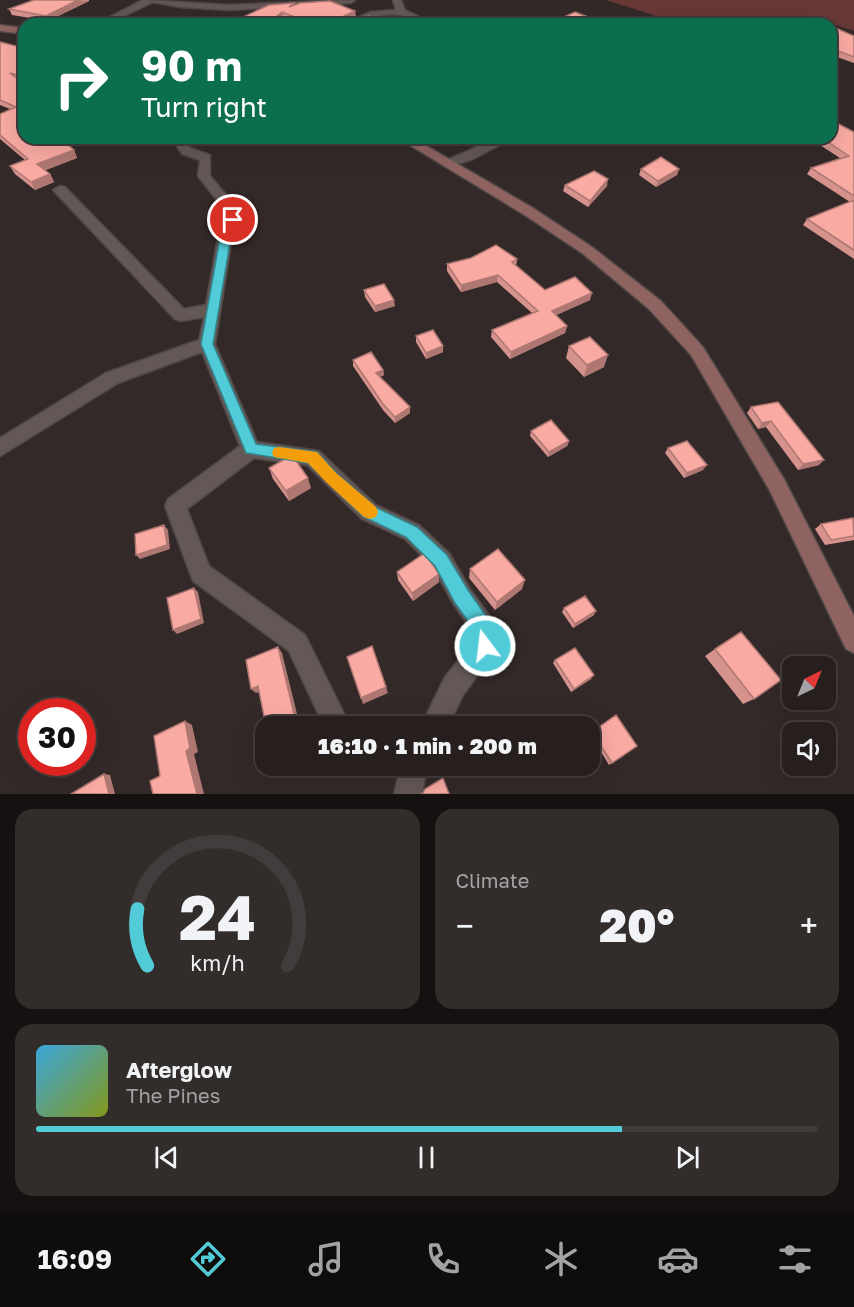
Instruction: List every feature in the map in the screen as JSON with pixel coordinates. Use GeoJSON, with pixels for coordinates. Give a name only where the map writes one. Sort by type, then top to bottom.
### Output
{"type":"FeatureCollection","features":[{"type":"Feature","properties":{"kind":"main road"},"geometry":{"type":"LineString","coordinates":[[0,27],[18,31]]}},
{"type":"Feature","properties":{"kind":"main road"},"geometry":{"type":"LineString","coordinates":[[414,144],[528,211],[587,250],[655,304],[697,351],[777,485],[854,642]]}},
{"type":"Feature","properties":{"kind":"street"},"geometry":{"type":"LineString","coordinates":[[114,18],[150,0]]}},
{"type":"Feature","properties":{"kind":"street"},"geometry":{"type":"LineString","coordinates":[[156,0],[181,5],[250,8],[351,0]]}},
{"type":"Feature","properties":{"kind":"street"},"geometry":{"type":"LineString","coordinates":[[397,0],[401,12]]}},
{"type":"Feature","properties":{"kind":"street"},"geometry":{"type":"LineString","coordinates":[[363,18],[373,14],[401,12],[415,18]]}},
{"type":"Feature","properties":{"kind":"street"},"geometry":{"type":"LineString","coordinates":[[181,144],[186,151],[206,158],[204,176],[226,203],[233,220],[224,243],[207,344],[251,449]]}},
{"type":"Feature","properties":{"kind":"street"},"geometry":{"type":"LineString","coordinates":[[446,163],[467,157],[494,144]]}},
{"type":"Feature","properties":{"kind":"street"},"geometry":{"type":"LineString","coordinates":[[60,190],[181,315],[212,310]]}},
{"type":"Feature","properties":{"kind":"street"},"geometry":{"type":"LineString","coordinates":[[0,448],[112,378],[207,344]]}},
{"type":"Feature","properties":{"kind":"street"},"geometry":{"type":"LineString","coordinates":[[332,716],[297,643],[201,573],[175,506],[251,449],[312,457],[331,478],[369,512],[412,532],[441,560],[462,597],[485,629],[485,646],[454,686],[439,716]]}},
{"type":"Feature","properties":{"kind":"street"},"geometry":{"type":"LineString","coordinates":[[408,794],[412,776]]}},
{"type":"Feature","properties":{"kind":"shaded area"},"geometry":{"type":"Polygon","coordinates":[[[606,0],[854,0],[854,31],[837,26],[837,18],[662,18],[606,0]]]}},
{"type":"Feature","properties":{"kind":"building"},"geometry":{"type":"Polygon","coordinates":[[[34,0],[78,0],[46,16],[9,9],[34,0]]]}},
{"type":"Feature","properties":{"kind":"building"},"geometry":{"type":"Polygon","coordinates":[[[330,1],[355,11],[342,18],[298,18],[282,12],[274,18],[241,18],[269,5],[294,3],[289,7],[300,3],[330,1]]]}},
{"type":"Feature","properties":{"kind":"building"},"geometry":{"type":"Polygon","coordinates":[[[575,12],[590,18],[562,18],[575,12]]]}},
{"type":"Feature","properties":{"kind":"building"},"geometry":{"type":"Polygon","coordinates":[[[837,29],[854,36],[854,57],[837,50],[837,29]]]}},
{"type":"Feature","properties":{"kind":"building"},"geometry":{"type":"Polygon","coordinates":[[[0,42],[18,46],[18,75],[10,73],[18,79],[18,144],[67,144],[74,150],[37,164],[50,174],[31,182],[10,166],[28,159],[0,135],[0,114],[16,107],[0,100],[0,42]]]}},
{"type":"Feature","properties":{"kind":"building"},"geometry":{"type":"Polygon","coordinates":[[[837,123],[854,132],[854,196],[811,168],[849,156],[831,144],[837,144],[837,123]]]}},
{"type":"Feature","properties":{"kind":"building"},"geometry":{"type":"Polygon","coordinates":[[[661,157],[679,169],[658,181],[641,169],[661,157]]]}},
{"type":"Feature","properties":{"kind":"building"},"geometry":{"type":"Polygon","coordinates":[[[594,171],[608,179],[590,201],[565,185],[594,171]]]}},
{"type":"Feature","properties":{"kind":"building"},"geometry":{"type":"Polygon","coordinates":[[[854,200],[854,250],[807,219],[854,200]]]}},
{"type":"Feature","properties":{"kind":"building"},"geometry":{"type":"Polygon","coordinates":[[[496,245],[517,259],[512,262],[545,290],[575,277],[592,293],[552,311],[567,326],[511,352],[492,330],[538,311],[498,275],[461,285],[447,264],[471,258],[496,245]]]}},
{"type":"Feature","properties":{"kind":"building"},"geometry":{"type":"Polygon","coordinates":[[[384,284],[394,300],[375,306],[364,290],[384,284]]]}},
{"type":"Feature","properties":{"kind":"building"},"geometry":{"type":"Polygon","coordinates":[[[433,330],[443,346],[426,353],[416,336],[433,330]]]}},
{"type":"Feature","properties":{"kind":"building"},"geometry":{"type":"Polygon","coordinates":[[[590,337],[608,355],[587,365],[569,346],[590,337]]]}},
{"type":"Feature","properties":{"kind":"building"},"geometry":{"type":"Polygon","coordinates":[[[371,352],[383,370],[376,373],[410,407],[395,417],[383,404],[353,360],[371,352]]]}},
{"type":"Feature","properties":{"kind":"building"},"geometry":{"type":"Polygon","coordinates":[[[778,402],[824,460],[803,464],[771,421],[762,423],[751,407],[778,402]]]}},
{"type":"Feature","properties":{"kind":"building"},"geometry":{"type":"Polygon","coordinates":[[[551,420],[569,441],[549,452],[531,431],[551,420]]]}},
{"type":"Feature","properties":{"kind":"building"},"geometry":{"type":"Polygon","coordinates":[[[687,441],[707,465],[687,473],[668,448],[687,441]]]}},
{"type":"Feature","properties":{"kind":"building"},"geometry":{"type":"Polygon","coordinates":[[[292,455],[308,478],[286,491],[269,468],[292,455]]]}},
{"type":"Feature","properties":{"kind":"building"},"geometry":{"type":"Polygon","coordinates":[[[853,518],[854,536],[831,540],[821,524],[853,518]]]}},
{"type":"Feature","properties":{"kind":"building"},"geometry":{"type":"Polygon","coordinates":[[[164,525],[167,545],[136,555],[135,534],[164,525]]]}},
{"type":"Feature","properties":{"kind":"building"},"geometry":{"type":"Polygon","coordinates":[[[498,549],[525,580],[497,602],[470,569],[498,549]]]}},
{"type":"Feature","properties":{"kind":"building"},"geometry":{"type":"Polygon","coordinates":[[[425,553],[439,574],[412,593],[397,572],[425,553]]]}},
{"type":"Feature","properties":{"kind":"building"},"geometry":{"type":"Polygon","coordinates":[[[194,588],[201,619],[173,630],[167,598],[194,588]]]}},
{"type":"Feature","properties":{"kind":"building"},"geometry":{"type":"Polygon","coordinates":[[[585,596],[596,611],[575,624],[564,608],[585,596]]]}},
{"type":"Feature","properties":{"kind":"building"},"geometry":{"type":"Polygon","coordinates":[[[741,632],[781,680],[754,699],[715,649],[741,632]]]}},
{"type":"Feature","properties":{"kind":"building"},"geometry":{"type":"Polygon","coordinates":[[[372,646],[386,687],[361,698],[347,657],[372,646]]]}},
{"type":"Feature","properties":{"kind":"building"},"geometry":{"type":"Polygon","coordinates":[[[278,647],[295,716],[264,716],[258,686],[251,689],[246,660],[278,647]]]}},
{"type":"Feature","properties":{"kind":"building"},"geometry":{"type":"Polygon","coordinates":[[[575,648],[594,675],[574,689],[555,660],[575,648]]]}},
{"type":"Feature","properties":{"kind":"building"},"geometry":{"type":"Polygon","coordinates":[[[616,715],[637,746],[612,763],[600,744],[600,726],[616,715]]]}},
{"type":"Feature","properties":{"kind":"building"},"geometry":{"type":"Polygon","coordinates":[[[185,721],[190,748],[186,751],[197,794],[153,794],[150,781],[160,776],[154,736],[185,721]]]}},
{"type":"Feature","properties":{"kind":"building"},"geometry":{"type":"Polygon","coordinates":[[[104,774],[109,794],[71,794],[104,774]]]}},
{"type":"Feature","properties":{"kind":"building"},"geometry":{"type":"Polygon","coordinates":[[[443,778],[449,794],[421,794],[425,789],[443,778]]]}},
{"type":"Feature","properties":{"kind":"slow traffic"},"geometry":{"type":"LineString","coordinates":[[279,453],[312,457],[331,478],[370,512]]}},
{"type":"Feature","properties":{"kind":"route"},"geometry":{"type":"LineString","coordinates":[[233,220],[224,243],[207,344],[251,449],[312,457],[331,478],[369,512],[412,532],[441,560],[462,597],[485,629],[485,646]]}}]}
